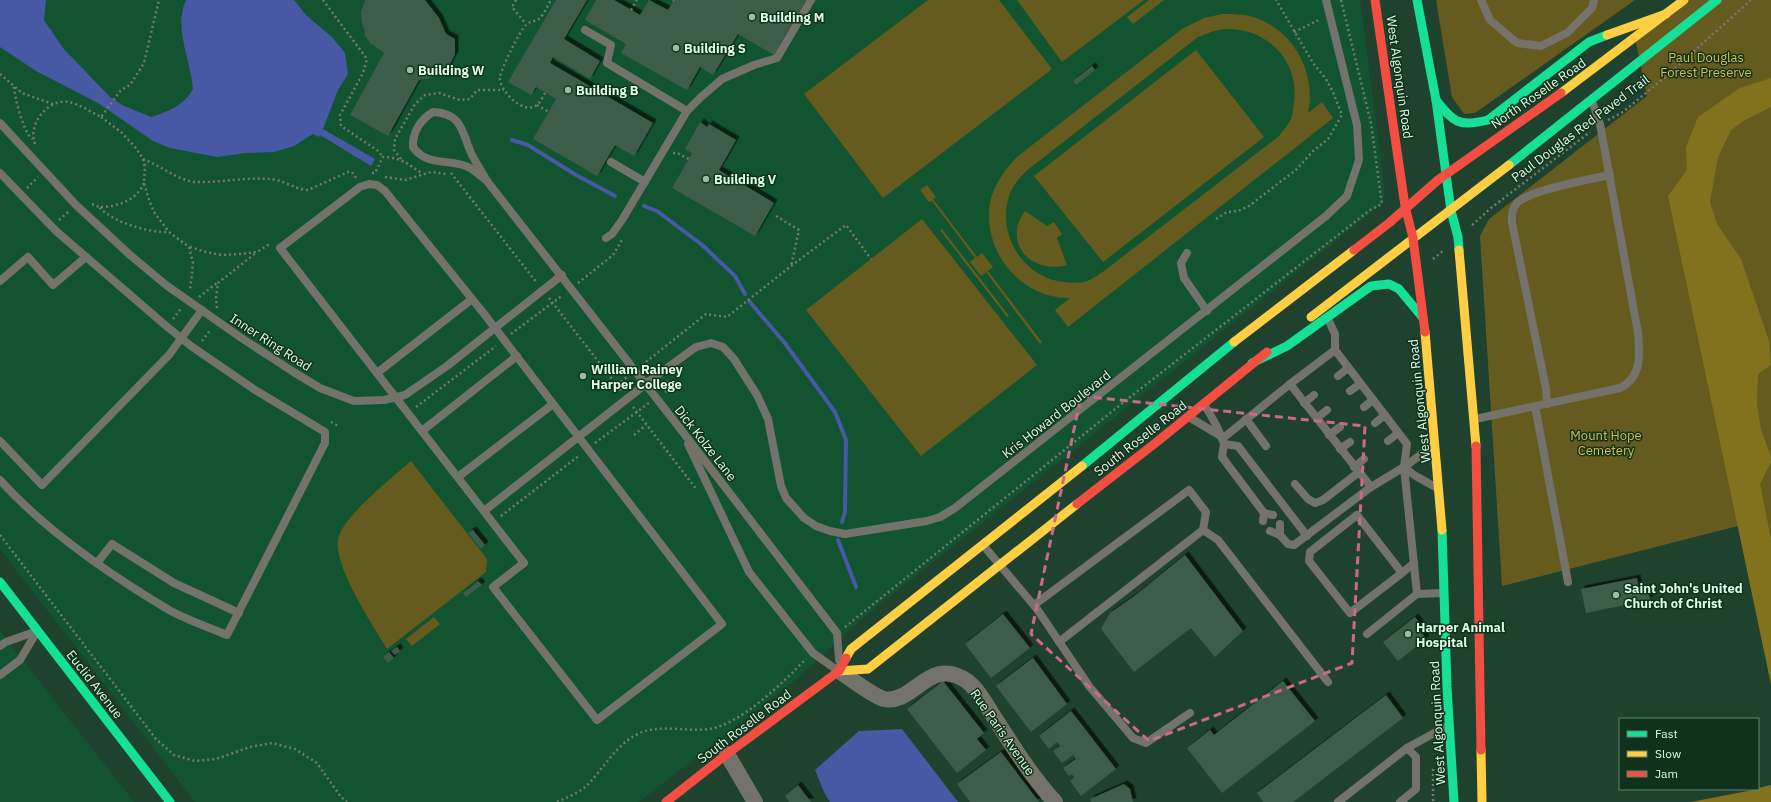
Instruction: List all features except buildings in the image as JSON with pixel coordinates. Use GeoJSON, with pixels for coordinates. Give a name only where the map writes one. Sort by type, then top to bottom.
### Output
{"type":"FeatureCollection","features":[{"type":"Feature","properties":{"kind":"main road","name":"West Algonquin Road"},"geometry":{"type":"LineString","coordinates":[[1375,0],[1405,206],[1413,238],[1436,444],[1440,489],[1445,593],[1447,687],[1454,802]]}},
{"type":"Feature","properties":{"kind":"main road"},"geometry":{"type":"LineString","coordinates":[[1417,0],[1436,100],[1451,211],[1458,237],[1474,419],[1477,469],[1482,802]]}},
{"type":"Feature","properties":{"kind":"main road","name":"North Roselle Road"},"geometry":{"type":"LineString","coordinates":[[1405,206],[1445,175],[1588,75],[1684,0]]}},
{"type":"Feature","properties":{"kind":"main road"},"geometry":{"type":"LineString","coordinates":[[1451,211],[1592,101],[1651,51],[1717,0]]}},
{"type":"Feature","properties":{"kind":"main road"},"geometry":{"type":"LineString","coordinates":[[1436,100],[1453,122],[1458,124],[1472,125],[1488,120],[1589,42],[1666,14]]}},
{"type":"Feature","properties":{"kind":"main road","name":"South Roselle Road"},"geometry":{"type":"LineString","coordinates":[[666,802],[727,754],[840,671],[851,649],[1142,419],[1227,348],[1388,223],[1405,206]]}},
{"type":"Feature","properties":{"kind":"main road","name":"South Roselle Road"},"geometry":{"type":"LineString","coordinates":[[840,671],[868,669],[1188,417],[1252,363],[1413,238],[1451,211]]}},
{"type":"Feature","properties":{"kind":"main road"},"geometry":{"type":"LineString","coordinates":[[1252,363],[1287,346],[1371,286],[1389,284],[1399,289],[1415,305],[1423,318]]}},
{"type":"Feature","properties":{"kind":"main road","name":"Euclid Avenue"},"geometry":{"type":"LineString","coordinates":[[0,582],[170,802]]}},
{"type":"Feature","properties":{"kind":"street","name":"Rue Paris Avenue"},"geometry":{"type":"LineString","coordinates":[[840,671],[883,699],[897,699],[922,682],[940,674],[954,675],[967,682],[979,694],[1030,772],[1055,802]]}},
{"type":"Feature","properties":{"kind":"street"},"geometry":{"type":"LineString","coordinates":[[727,754],[755,802]]}},
{"type":"Feature","properties":{"kind":"lane"},"geometry":{"type":"LineString","coordinates":[[606,238],[612,234],[622,220],[687,111],[722,79],[754,65],[777,58],[811,0]]}},
{"type":"Feature","properties":{"kind":"lane","name":"Kris Howard Boulevard"},"geometry":{"type":"LineString","coordinates":[[484,511],[656,376],[696,347],[710,343],[723,347],[744,374],[757,396],[768,419],[782,486],[786,498],[804,518],[816,526],[830,531],[846,534],[926,521],[940,517],[955,508],[1207,311],[1326,216],[1347,196],[1359,160],[1357,125],[1326,0]]}},
{"type":"Feature","properties":{"kind":"lane"},"geometry":{"type":"LineString","coordinates":[[1481,0],[1490,20],[1517,43],[1541,46],[1567,33],[1592,8],[1594,0]]}},
{"type":"Feature","properties":{"kind":"lane"},"geometry":{"type":"LineString","coordinates":[[585,30],[611,45],[607,63],[687,111]]}},
{"type":"Feature","properties":{"kind":"lane"},"geometry":{"type":"LineString","coordinates":[[1474,419],[1620,388],[1632,380],[1639,365],[1640,354],[1638,333],[1610,174],[1600,124],[1592,101]]}},
{"type":"Feature","properties":{"kind":"lane"},"geometry":{"type":"LineString","coordinates":[[434,112],[444,112],[458,122],[463,128],[472,154],[486,181],[468,167],[449,161],[433,161],[418,153],[413,147],[413,140],[415,131],[426,116],[434,112]]}},
{"type":"Feature","properties":{"kind":"lane","name":"Inner Ring Road"},"geometry":{"type":"LineString","coordinates":[[0,123],[76,205],[130,255],[166,285],[240,337],[320,388],[354,401],[396,398],[405,395],[447,366],[562,275]]}},
{"type":"Feature","properties":{"kind":"lane"},"geometry":{"type":"LineString","coordinates":[[611,162],[645,182]]}},
{"type":"Feature","properties":{"kind":"lane"},"geometry":{"type":"LineString","coordinates":[[0,173],[56,231],[181,338],[255,390],[325,432],[325,443],[227,636],[170,610],[97,563],[50,527],[0,480]]}},
{"type":"Feature","properties":{"kind":"lane"},"geometry":{"type":"LineString","coordinates":[[1547,404],[1546,389],[1512,223],[1513,208],[1518,202],[1532,194],[1610,174]]}},
{"type":"Feature","properties":{"kind":"lane","name":"Dick Kolze Lane"},"geometry":{"type":"LineString","coordinates":[[486,181],[562,275],[837,633]]}},
{"type":"Feature","properties":{"kind":"lane"},"geometry":{"type":"LineString","coordinates":[[369,184],[377,186],[385,191],[495,329],[722,624],[597,720],[493,587],[524,563],[280,248],[360,187],[369,184]]}},
{"type":"Feature","properties":{"kind":"lane"},"geometry":{"type":"LineString","coordinates":[[1187,253],[1182,263],[1184,278],[1207,311]]}},
{"type":"Feature","properties":{"kind":"lane"},"geometry":{"type":"LineString","coordinates":[[0,281],[28,256],[53,285],[86,257]]}},
{"type":"Feature","properties":{"kind":"lane"},"geometry":{"type":"LineString","coordinates":[[377,373],[472,299]]}},
{"type":"Feature","properties":{"kind":"lane"},"geometry":{"type":"LineString","coordinates":[[0,441],[42,485],[169,355],[202,310]]}},
{"type":"Feature","properties":{"kind":"lane"},"geometry":{"type":"LineString","coordinates":[[1327,317],[1335,334],[1335,350],[1407,444],[1404,467],[1417,594]]}},
{"type":"Feature","properties":{"kind":"lane"},"geometry":{"type":"LineString","coordinates":[[1222,439],[1335,350]]}},
{"type":"Feature","properties":{"kind":"lane"},"geometry":{"type":"LineString","coordinates":[[422,431],[517,356]]}},
{"type":"Feature","properties":{"kind":"lane"},"geometry":{"type":"LineString","coordinates":[[1338,376],[1348,368]]}},
{"type":"Feature","properties":{"kind":"lane"},"geometry":{"type":"LineString","coordinates":[[1290,384],[1371,487]]}},
{"type":"Feature","properties":{"kind":"lane"},"geometry":{"type":"LineString","coordinates":[[1350,391],[1360,384]]}},
{"type":"Feature","properties":{"kind":"lane"},"geometry":{"type":"LineString","coordinates":[[1304,403],[1314,395]]}},
{"type":"Feature","properties":{"kind":"lane"},"geometry":{"type":"LineString","coordinates":[[1364,407],[1373,400]]}},
{"type":"Feature","properties":{"kind":"lane"},"geometry":{"type":"LineString","coordinates":[[458,477],[553,404]]}},
{"type":"Feature","properties":{"kind":"lane"},"geometry":{"type":"LineString","coordinates":[[1204,404],[1217,425],[1222,439],[1222,457],[1264,517],[1273,515]]}},
{"type":"Feature","properties":{"kind":"lane"},"geometry":{"type":"LineString","coordinates":[[1536,406],[1568,582]]}},
{"type":"Feature","properties":{"kind":"lane"},"geometry":{"type":"LineString","coordinates":[[1317,418],[1327,410]]}},
{"type":"Feature","properties":{"kind":"lane"},"geometry":{"type":"LineString","coordinates":[[1374,423],[1385,416]]}},
{"type":"Feature","properties":{"kind":"lane"},"geometry":{"type":"LineString","coordinates":[[1188,417],[1222,439],[1238,446],[1307,536]]}},
{"type":"Feature","properties":{"kind":"lane"},"geometry":{"type":"LineString","coordinates":[[1246,419],[1266,446]]}},
{"type":"Feature","properties":{"kind":"lane"},"geometry":{"type":"LineString","coordinates":[[1329,435],[1340,427]]}},
{"type":"Feature","properties":{"kind":"lane"},"geometry":{"type":"LineString","coordinates":[[682,431],[731,537],[749,572],[813,653],[840,671]]}},
{"type":"Feature","properties":{"kind":"lane"},"geometry":{"type":"LineString","coordinates":[[1388,441],[1398,433]]}},
{"type":"Feature","properties":{"kind":"lane"},"geometry":{"type":"LineString","coordinates":[[1340,449],[1350,442]]}},
{"type":"Feature","properties":{"kind":"lane"},"geometry":{"type":"LineString","coordinates":[[1270,531],[1280,535],[1288,544],[1294,545],[1371,487],[1404,467],[1436,444]]}},
{"type":"Feature","properties":{"kind":"lane"},"geometry":{"type":"LineString","coordinates":[[1295,484],[1308,498],[1315,502],[1323,500],[1357,470],[1364,459]]}},
{"type":"Feature","properties":{"kind":"lane"},"geometry":{"type":"LineString","coordinates":[[1404,467],[1414,475],[1440,489]]}},
{"type":"Feature","properties":{"kind":"lane"},"geometry":{"type":"LineString","coordinates":[[1034,605],[1188,490],[1206,512],[1203,530],[1059,642]]}},
{"type":"Feature","properties":{"kind":"lane"},"geometry":{"type":"LineString","coordinates":[[1402,572],[1357,515],[1310,552],[1309,561],[1350,612],[1414,563]]}},
{"type":"Feature","properties":{"kind":"lane"},"geometry":{"type":"LineString","coordinates":[[1280,524],[1280,535]]}},
{"type":"Feature","properties":{"kind":"lane"},"geometry":{"type":"LineString","coordinates":[[1203,530],[1218,540],[1328,682]]}},
{"type":"Feature","properties":{"kind":"lane"},"geometry":{"type":"LineString","coordinates":[[97,563],[112,544],[174,583],[239,613]]}},
{"type":"Feature","properties":{"kind":"lane"},"geometry":{"type":"LineString","coordinates":[[983,545],[1034,605],[1088,686],[1133,738],[1146,743],[1190,713]]}},
{"type":"Feature","properties":{"kind":"lane"},"geometry":{"type":"LineString","coordinates":[[1367,634],[1417,594],[1445,593]]}},
{"type":"Feature","properties":{"kind":"lane"},"geometry":{"type":"LineString","coordinates":[[0,646],[6,642],[38,630]]}},
{"type":"Feature","properties":{"kind":"lane"},"geometry":{"type":"LineString","coordinates":[[0,675],[20,660],[38,630]]}},
{"type":"Feature","properties":{"kind":"lane"},"geometry":{"type":"LineString","coordinates":[[837,633],[840,671]]}},
{"type":"Feature","properties":{"kind":"lane"},"geometry":{"type":"LineString","coordinates":[[1338,802],[1407,748],[1450,725]]}},
{"type":"Feature","properties":{"kind":"lane"},"geometry":{"type":"LineString","coordinates":[[1400,802],[1416,789],[1416,757],[1407,748]]}},
{"type":"Feature","properties":{"kind":"path"},"geometry":{"type":"LineString","coordinates":[[101,117],[121,90],[130,85],[144,63],[159,0]]}},
{"type":"Feature","properties":{"kind":"path"},"geometry":{"type":"LineString","coordinates":[[323,0],[367,59],[364,73],[340,115],[341,126],[377,150],[384,157],[401,159],[423,174]]}},
{"type":"Feature","properties":{"kind":"path"},"geometry":{"type":"LineString","coordinates":[[516,0],[512,7],[526,24]]}},
{"type":"Feature","properties":{"kind":"path"},"geometry":{"type":"LineString","coordinates":[[545,93],[537,105],[529,109],[520,106],[499,82],[503,66],[526,24],[540,18],[551,0]]}},
{"type":"Feature","properties":{"kind":"path"},"geometry":{"type":"LineString","coordinates":[[631,10],[637,0]]}},
{"type":"Feature","properties":{"kind":"path"},"geometry":{"type":"LineString","coordinates":[[1216,219],[1227,212],[1238,211],[1249,206],[1297,170],[1313,151],[1328,138],[1342,115],[1326,79],[1313,63],[1276,0]]}},
{"type":"Feature","properties":{"kind":"path","name":"Paul Douglas Red Paved Trail"},"geometry":{"type":"LineString","coordinates":[[1491,208],[1600,124],[1623,112],[1664,78],[1751,0]]}},
{"type":"Feature","properties":{"kind":"path"},"geometry":{"type":"LineString","coordinates":[[1294,32],[1310,23],[1344,14]]}},
{"type":"Feature","properties":{"kind":"path"},"geometry":{"type":"LineString","coordinates":[[0,74],[29,96],[54,104],[69,102],[101,117],[121,132],[135,147],[143,159],[145,167],[144,182],[154,212],[169,232],[189,247],[222,255],[257,252]]}},
{"type":"Feature","properties":{"kind":"path"},"geometry":{"type":"LineString","coordinates":[[14,86],[14,94],[26,131],[33,139],[38,150]]}},
{"type":"Feature","properties":{"kind":"path"},"geometry":{"type":"LineString","coordinates":[[33,139],[34,130],[39,118],[54,104]]}},
{"type":"Feature","properties":{"kind":"path"},"geometry":{"type":"LineString","coordinates":[[537,105],[549,112]]}},
{"type":"Feature","properties":{"kind":"path"},"geometry":{"type":"LineString","coordinates":[[369,174],[375,172],[384,157]]}},
{"type":"Feature","properties":{"kind":"path"},"geometry":{"type":"LineString","coordinates":[[143,159],[183,180],[193,182],[271,179],[280,180],[303,190],[308,190],[348,172],[352,172],[356,178]]}},
{"type":"Feature","properties":{"kind":"path"},"geometry":{"type":"LineString","coordinates":[[25,189],[44,171]]}},
{"type":"Feature","properties":{"kind":"path"},"geometry":{"type":"LineString","coordinates":[[375,172],[389,178],[405,180],[417,178],[423,174],[431,172],[439,174],[451,173],[698,491]]}},
{"type":"Feature","properties":{"kind":"path"},"geometry":{"type":"LineString","coordinates":[[350,183],[356,178],[362,176]]}},
{"type":"Feature","properties":{"kind":"path"},"geometry":{"type":"LineString","coordinates":[[58,222],[83,197],[92,205],[99,207],[110,207],[125,202],[138,192],[144,182]]}},
{"type":"Feature","properties":{"kind":"path"},"geometry":{"type":"LineString","coordinates":[[837,633],[1130,397],[1370,210],[1382,204]]}},
{"type":"Feature","properties":{"kind":"path"},"geometry":{"type":"LineString","coordinates":[[99,207],[108,215],[134,226],[160,232],[169,232]]}},
{"type":"Feature","properties":{"kind":"path"},"geometry":{"type":"LineString","coordinates":[[776,216],[799,230],[791,266]]}},
{"type":"Feature","properties":{"kind":"path"},"geometry":{"type":"LineString","coordinates":[[649,359],[706,314],[727,317],[791,266],[846,225],[871,259]]}},
{"type":"Feature","properties":{"kind":"path"},"geometry":{"type":"LineString","coordinates":[[198,297],[272,242]]}},
{"type":"Feature","properties":{"kind":"path"},"geometry":{"type":"LineString","coordinates":[[189,247],[193,263],[190,291]]}},
{"type":"Feature","properties":{"kind":"path"},"geometry":{"type":"LineString","coordinates":[[218,283],[216,305],[219,312]]}},
{"type":"Feature","properties":{"kind":"path"},"geometry":{"type":"LineString","coordinates":[[166,316],[172,320],[187,300]]}},
{"type":"Feature","properties":{"kind":"path"},"geometry":{"type":"LineString","coordinates":[[416,407],[520,327]]}},
{"type":"Feature","properties":{"kind":"path"},"geometry":{"type":"LineString","coordinates":[[500,517],[588,448],[656,398]]}},
{"type":"Feature","properties":{"kind":"path"},"geometry":{"type":"LineString","coordinates":[[634,435],[646,425]]}},
{"type":"Feature","properties":{"kind":"path"},"geometry":{"type":"LineString","coordinates":[[0,535],[156,739],[174,754],[195,761],[216,759],[250,747],[272,743],[295,748],[317,763],[341,797],[347,802]]}},
{"type":"Feature","properties":{"kind":"path"},"geometry":{"type":"LineString","coordinates":[[557,802],[570,797],[584,788],[620,746],[640,733],[663,728],[709,729],[728,723],[748,710],[785,681],[813,653]]}},
{"type":"Feature","properties":{"kind":"highlighted area"},"geometry":{"type":"Polygon","coordinates":[[[1081,396],[1365,426],[1352,663],[1149,741],[1031,634],[1081,396]]]}},
{"type":"Feature","properties":{"kind":"shaded area","name":"William Rainey Harper College"},"geometry":{"type":"Polygon","coordinates":[[[0,0],[1360,0],[1385,193],[1382,204],[863,618],[794,681],[639,802],[195,802],[0,549],[0,0]]]}},
{"type":"Feature","properties":{"kind":"shaded area"},"geometry":{"type":"Polygon","coordinates":[[[1771,78],[1771,107],[1745,120],[1731,130],[1718,157],[1710,202],[1717,224],[1741,259],[1769,341],[1771,365],[1758,374],[1757,405],[1761,429],[1771,457],[1771,462],[1760,484],[1771,539],[1771,684],[1668,196],[1687,170],[1686,147],[1698,117],[1740,88],[1771,78]]]}},
{"type":"Feature","properties":{"kind":"shaded area"},"geometry":{"type":"Polygon","coordinates":[[[0,631],[134,802],[0,802],[0,631]]]}},
{"type":"Feature","properties":{"kind":"shaded area"},"geometry":{"type":"Polygon","coordinates":[[[1771,785],[1771,802],[1691,802],[1759,790],[1759,788],[1771,785]]]}},
{"type":"Feature","properties":{"kind":"green space"},"geometry":{"type":"Polygon","coordinates":[[[928,0],[999,0],[1052,69],[883,198],[804,94],[928,0]]]}},
{"type":"Feature","properties":{"kind":"green space"},"geometry":{"type":"Polygon","coordinates":[[[1017,0],[1144,0],[1062,62],[1017,0]]]}},
{"type":"Feature","properties":{"kind":"green space"},"geometry":{"type":"Polygon","coordinates":[[[1149,0],[1164,0],[1133,24],[1127,17],[1149,0]]]}},
{"type":"Feature","properties":{"kind":"green space"},"geometry":{"type":"Polygon","coordinates":[[[1436,0],[1635,0],[1475,113],[1464,114],[1452,97],[1436,0]]]}},
{"type":"Feature","properties":{"kind":"green space","name":"Mount Hope Cemetery"},"geometry":{"type":"Polygon","coordinates":[[[1684,0],[1771,0],[1771,684],[1738,526],[1502,586],[1480,236],[1489,219],[1647,96],[1635,38],[1684,0]]]}},
{"type":"Feature","properties":{"kind":"green space"},"geometry":{"type":"Polygon","coordinates":[[[1222,14],[1245,15],[1267,23],[1280,31],[1299,54],[1305,68],[1309,83],[1310,98],[1308,113],[1322,102],[1333,118],[1068,327],[1055,310],[1070,298],[1053,296],[1038,291],[1024,283],[1012,272],[994,245],[990,229],[989,212],[992,196],[998,181],[1018,156],[1182,29],[1204,18],[1222,14]],[[1224,29],[1198,37],[1030,168],[1020,178],[1012,189],[1007,203],[1006,217],[1012,244],[1019,256],[1029,266],[1040,274],[1053,280],[1076,283],[1090,280],[1108,268],[1279,136],[1290,121],[1292,114],[1294,87],[1292,73],[1286,60],[1277,49],[1266,40],[1254,34],[1239,30],[1224,29]]]}},
{"type":"Feature","properties":{"kind":"green space"},"geometry":{"type":"Polygon","coordinates":[[[1196,50],[1264,137],[1103,262],[1034,176],[1196,50]]]}},
{"type":"Feature","properties":{"kind":"green space"},"geometry":{"type":"Polygon","coordinates":[[[927,185],[936,197],[933,199],[977,257],[982,253],[993,267],[988,271],[1042,342],[1040,344],[986,272],[981,276],[970,262],[975,258],[932,201],[929,202],[920,190],[927,185]]]}},
{"type":"Feature","properties":{"kind":"green space"},"geometry":{"type":"Polygon","coordinates":[[[1025,211],[1047,226],[1054,222],[1062,234],[1057,238],[1067,265],[1049,267],[1041,265],[1026,256],[1018,241],[1017,231],[1018,223],[1025,211]]]}},
{"type":"Feature","properties":{"kind":"green space"},"geometry":{"type":"Polygon","coordinates":[[[922,219],[1037,365],[921,456],[806,310],[922,219]]]}},
{"type":"Feature","properties":{"kind":"green space"},"geometry":{"type":"Polygon","coordinates":[[[942,229],[1009,316],[1007,317],[940,230],[942,229]]]}},
{"type":"Feature","properties":{"kind":"green space"},"geometry":{"type":"Polygon","coordinates":[[[411,461],[487,559],[486,572],[387,649],[363,610],[347,577],[338,547],[339,536],[343,527],[360,507],[411,461]]]}},
{"type":"Feature","properties":{"kind":"green space"},"geometry":{"type":"Polygon","coordinates":[[[434,617],[440,624],[412,646],[406,639],[434,617]]]}},
{"type":"Feature","properties":{"kind":"water"},"geometry":{"type":"Polygon","coordinates":[[[0,0],[46,0],[44,20],[63,48],[110,97],[122,105],[151,117],[180,104],[193,89],[181,22],[182,11],[186,0],[294,0],[307,16],[332,37],[345,53],[348,74],[338,90],[323,129],[375,159],[371,166],[320,135],[319,137],[313,134],[294,146],[274,152],[246,153],[217,157],[170,148],[153,141],[98,103],[36,71],[0,47],[0,0]]]}},
{"type":"Feature","properties":{"kind":"water"},"geometry":{"type":"Polygon","coordinates":[[[902,729],[958,802],[830,802],[823,790],[815,770],[859,731],[902,729]]]}},
{"type":"Feature","properties":{"kind":"waterway"},"geometry":{"type":"LineString","coordinates":[[512,140],[528,145],[576,175],[615,196]]}},
{"type":"Feature","properties":{"kind":"waterway"},"geometry":{"type":"LineString","coordinates":[[644,206],[657,211],[701,244],[735,276],[745,294]]}},
{"type":"Feature","properties":{"kind":"waterway"},"geometry":{"type":"LineString","coordinates":[[749,301],[784,342],[835,412],[846,440],[845,512],[842,522]]}},
{"type":"Feature","properties":{"kind":"waterway"},"geometry":{"type":"LineString","coordinates":[[838,540],[856,587]]}},
{"type":"Feature","properties":{"kind":"traffic: fast"},"geometry":{"type":"LineString","coordinates":[[1417,0],[1436,100],[1451,211],[1458,237],[1459,250]]}},
{"type":"Feature","properties":{"kind":"traffic: fast"},"geometry":{"type":"LineString","coordinates":[[1509,165],[1717,0]]}},
{"type":"Feature","properties":{"kind":"traffic: fast"},"geometry":{"type":"LineString","coordinates":[[1436,100],[1448,114],[1458,121],[1470,123],[1488,120],[1589,42],[1607,35]]}},
{"type":"Feature","properties":{"kind":"traffic: fast"},"geometry":{"type":"LineString","coordinates":[[1252,363],[1287,346],[1371,286],[1389,284],[1399,289],[1423,318]]}},
{"type":"Feature","properties":{"kind":"traffic: fast"},"geometry":{"type":"LineString","coordinates":[[1082,466],[1234,342]]}},
{"type":"Feature","properties":{"kind":"traffic: fast"},"geometry":{"type":"LineString","coordinates":[[1442,530],[1447,687],[1454,802]]}},
{"type":"Feature","properties":{"kind":"traffic: fast"},"geometry":{"type":"LineString","coordinates":[[0,582],[170,802]]}},
{"type":"Feature","properties":{"kind":"traffic: slow"},"geometry":{"type":"LineString","coordinates":[[1561,93],[1684,0]]}},
{"type":"Feature","properties":{"kind":"traffic: slow"},"geometry":{"type":"LineString","coordinates":[[1607,35],[1666,14]]}},
{"type":"Feature","properties":{"kind":"traffic: slow"},"geometry":{"type":"LineString","coordinates":[[1311,317],[1509,165]]}},
{"type":"Feature","properties":{"kind":"traffic: slow"},"geometry":{"type":"LineString","coordinates":[[1234,342],[1354,250]]}},
{"type":"Feature","properties":{"kind":"traffic: slow"},"geometry":{"type":"LineString","coordinates":[[1459,250],[1476,446]]}},
{"type":"Feature","properties":{"kind":"traffic: slow"},"geometry":{"type":"LineString","coordinates":[[1425,332],[1442,530]]}},
{"type":"Feature","properties":{"kind":"traffic: slow"},"geometry":{"type":"LineString","coordinates":[[846,658],[851,649],[1082,466]]}},
{"type":"Feature","properties":{"kind":"traffic: slow"},"geometry":{"type":"LineString","coordinates":[[839,671],[868,669],[1077,504]]}},
{"type":"Feature","properties":{"kind":"traffic: slow"},"geometry":{"type":"LineString","coordinates":[[1481,750],[1482,802]]}},
{"type":"Feature","properties":{"kind":"traffic: jam"},"geometry":{"type":"LineString","coordinates":[[1375,0],[1405,206],[1413,238],[1425,332]]}},
{"type":"Feature","properties":{"kind":"traffic: jam"},"geometry":{"type":"LineString","coordinates":[[1354,250],[1389,223],[1438,180],[1561,93]]}},
{"type":"Feature","properties":{"kind":"traffic: jam"},"geometry":{"type":"LineString","coordinates":[[1077,504],[1158,441],[1267,352]]}},
{"type":"Feature","properties":{"kind":"traffic: jam"},"geometry":{"type":"LineString","coordinates":[[1476,446],[1481,750]]}},
{"type":"Feature","properties":{"kind":"traffic: jam"},"geometry":{"type":"LineString","coordinates":[[666,802],[727,754],[839,671],[846,658]]}},
{"type":"Feature","properties":{"kind":"place","name":"Building M"},"geometry":{"type":"Point","coordinates":[752,17]}},
{"type":"Feature","properties":{"kind":"place","name":"Building S"},"geometry":{"type":"Point","coordinates":[676,48]}},
{"type":"Feature","properties":{"kind":"place","name":"Building W"},"geometry":{"type":"Point","coordinates":[410,70]}},
{"type":"Feature","properties":{"kind":"place","name":"Building B"},"geometry":{"type":"Point","coordinates":[568,90]}},
{"type":"Feature","properties":{"kind":"place","name":"Building V"},"geometry":{"type":"Point","coordinates":[706,179]}},
{"type":"Feature","properties":{"kind":"place","name":"William Rainey Harper College"},"geometry":{"type":"Point","coordinates":[583,376]}},
{"type":"Feature","properties":{"kind":"place","name":"Saint John's United Church of Christ"},"geometry":{"type":"Point","coordinates":[1616,595]}},
{"type":"Feature","properties":{"kind":"place","name":"Harper Animal Hospital"},"geometry":{"type":"Point","coordinates":[1408,634]}},
{"type":"Feature","properties":{"kind":"park label","name":"Paul Douglas Forest Preserve"},"geometry":{"type":"Point","coordinates":[1706,64]}}]}
